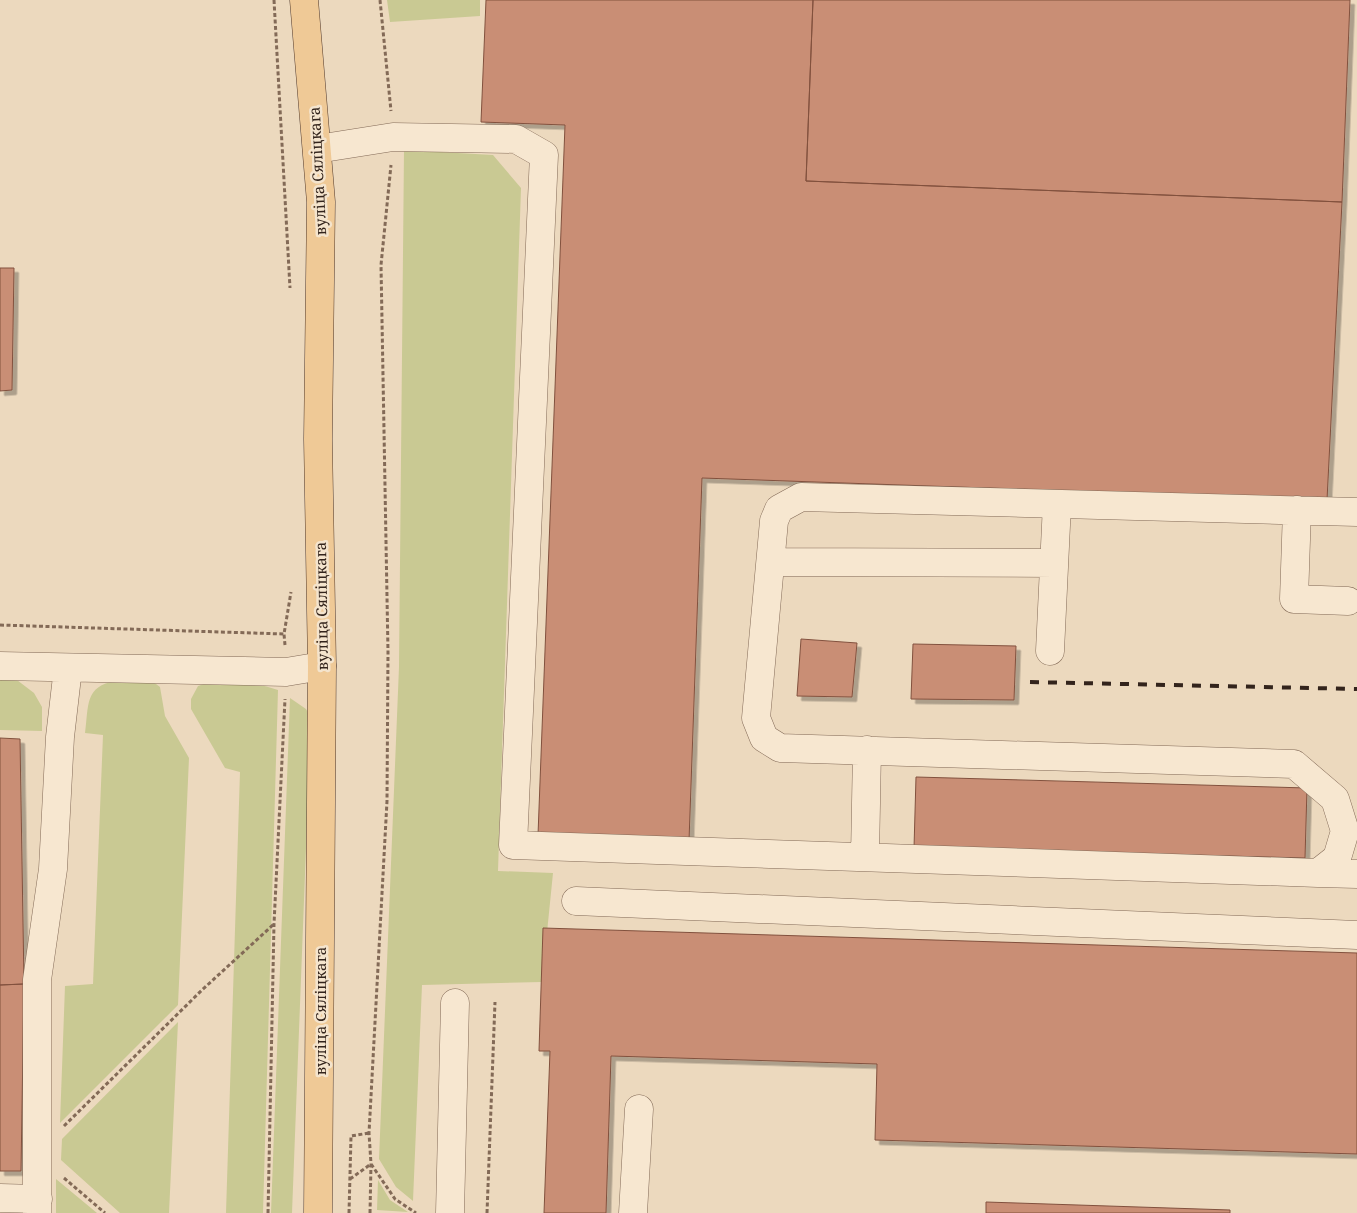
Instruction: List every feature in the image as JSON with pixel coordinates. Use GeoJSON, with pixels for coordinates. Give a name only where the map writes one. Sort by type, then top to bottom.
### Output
{"type":"FeatureCollection","features":[{"type":"Feature","properties":{"kind":"main road","name":"вуліца Сяліцкага"},"geometry":{"type":"LineString","coordinates":[[304,0],[321,202],[318,439],[322,666],[318,1213]]}},
{"type":"Feature","properties":{"kind":"lane"},"geometry":{"type":"LineString","coordinates":[[317,149],[393,137],[516,139],[544,155],[514,845],[1357,874]]}},
{"type":"Feature","properties":{"kind":"lane"},"geometry":{"type":"LineString","coordinates":[[1318,873],[1337,858],[1345,831],[1334,799],[1294,764],[780,748],[764,738],[756,718],[774,521],[779,509],[800,497],[1357,512]]}},
{"type":"Feature","properties":{"kind":"lane"},"geometry":{"type":"LineString","coordinates":[[1050,651],[1058,504]]}},
{"type":"Feature","properties":{"kind":"lane"},"geometry":{"type":"LineString","coordinates":[[1297,510],[1294,599],[1348,600]]}},
{"type":"Feature","properties":{"kind":"lane"},"geometry":{"type":"LineString","coordinates":[[771,562],[1054,563]]}},
{"type":"Feature","properties":{"kind":"lane"},"geometry":{"type":"LineString","coordinates":[[0,666],[286,672],[322,666]]}},
{"type":"Feature","properties":{"kind":"lane"},"geometry":{"type":"LineString","coordinates":[[0,1198],[38,1206],[36,1154],[36,980],[53,869],[60,737],[68,668]]}},
{"type":"Feature","properties":{"kind":"lane"},"geometry":{"type":"LineString","coordinates":[[865,857],[867,750]]}},
{"type":"Feature","properties":{"kind":"lane"},"geometry":{"type":"LineString","coordinates":[[576,901],[1357,935]]}},
{"type":"Feature","properties":{"kind":"lane"},"geometry":{"type":"LineString","coordinates":[[450,1213],[455,1003]]}},
{"type":"Feature","properties":{"kind":"lane"},"geometry":{"type":"LineString","coordinates":[[632,1213],[639,1109]]}},
{"type":"Feature","properties":{"kind":"path"},"geometry":{"type":"LineString","coordinates":[[274,0],[291,294]]}},
{"type":"Feature","properties":{"kind":"path"},"geometry":{"type":"LineString","coordinates":[[370,1213],[371,1164],[369,1133],[387,801],[388,652],[381,265],[393,137],[380,0]]}},
{"type":"Feature","properties":{"kind":"path"},"geometry":{"type":"LineString","coordinates":[[268,1213],[274,924],[286,672],[284,634],[291,585]]}},
{"type":"Feature","properties":{"kind":"path"},"geometry":{"type":"LineString","coordinates":[[0,624],[284,634]]}},
{"type":"Feature","properties":{"kind":"path"},"geometry":{"type":"LineString","coordinates":[[105,1213],[36,1154],[202,990],[274,924]]}},
{"type":"Feature","properties":{"kind":"path"},"geometry":{"type":"LineString","coordinates":[[487,1213],[495,1002]]}},
{"type":"Feature","properties":{"kind":"path"},"geometry":{"type":"LineString","coordinates":[[349,1213],[352,1136],[369,1133]]}},
{"type":"Feature","properties":{"kind":"path"},"geometry":{"type":"LineString","coordinates":[[349,1179],[371,1164]]}},
{"type":"Feature","properties":{"kind":"path"},"geometry":{"type":"LineString","coordinates":[[371,1164],[395,1199],[416,1213]]}},
{"type":"Feature","properties":{"kind":"green space"},"geometry":{"type":"Polygon","coordinates":[[[387,0],[480,0],[480,16],[390,22],[387,0]]]}},
{"type":"Feature","properties":{"kind":"green space"},"geometry":{"type":"Polygon","coordinates":[[[404,150],[493,155],[521,188],[498,871],[553,873],[542,982],[422,985],[413,1201],[396,1187],[379,1159],[399,667],[404,150]]]}},
{"type":"Feature","properties":{"kind":"green space"},"geometry":{"type":"Polygon","coordinates":[[[0,677],[13,677],[34,693],[42,707],[42,731],[0,730],[0,677]]]}},
{"type":"Feature","properties":{"kind":"green space"},"geometry":{"type":"Polygon","coordinates":[[[116,681],[152,681],[160,687],[165,716],[189,758],[178,1005],[60,1123],[65,986],[93,984],[103,735],[85,733],[88,706],[93,693],[98,687],[116,681]]]}},
{"type":"Feature","properties":{"kind":"green space"},"geometry":{"type":"Polygon","coordinates":[[[210,682],[255,683],[278,690],[263,1213],[226,1213],[240,772],[225,768],[191,709],[191,699],[198,686],[210,682]]]}},
{"type":"Feature","properties":{"kind":"green space"},"geometry":{"type":"Polygon","coordinates":[[[290,698],[306,709],[311,718],[292,1213],[271,1213],[290,698]]]}},
{"type":"Feature","properties":{"kind":"green space"},"geometry":{"type":"Polygon","coordinates":[[[178,1022],[169,1213],[120,1213],[61,1160],[62,1139],[178,1022]]]}},
{"type":"Feature","properties":{"kind":"green space"},"geometry":{"type":"Polygon","coordinates":[[[56,1179],[97,1213],[56,1213],[56,1179]]]}},
{"type":"Feature","properties":{"kind":"green space"},"geometry":{"type":"Polygon","coordinates":[[[378,1180],[390,1200],[408,1212],[377,1210],[378,1180]]]}},
{"type":"Feature","properties":{"kind":"building"},"geometry":{"type":"Polygon","coordinates":[[[486,0],[813,0],[806,181],[1342,202],[1327,500],[702,478],[689,841],[538,835],[565,125],[481,122],[486,0]]]}},
{"type":"Feature","properties":{"kind":"building"},"geometry":{"type":"Polygon","coordinates":[[[813,0],[1350,0],[1342,202],[806,181],[813,0]]]}},
{"type":"Feature","properties":{"kind":"building"},"geometry":{"type":"Polygon","coordinates":[[[0,268],[14,268],[12,390],[0,391],[0,268]]]}},
{"type":"Feature","properties":{"kind":"building"},"geometry":{"type":"Polygon","coordinates":[[[801,639],[857,643],[852,697],[797,696],[801,639]]]}},
{"type":"Feature","properties":{"kind":"building"},"geometry":{"type":"Polygon","coordinates":[[[913,644],[1016,646],[1014,700],[911,699],[913,644]]]}},
{"type":"Feature","properties":{"kind":"building"},"geometry":{"type":"Polygon","coordinates":[[[0,738],[20,739],[24,984],[0,985],[0,738]]]}},
{"type":"Feature","properties":{"kind":"building"},"geometry":{"type":"Polygon","coordinates":[[[916,777],[1307,788],[1305,858],[914,848],[916,777]]]}},
{"type":"Feature","properties":{"kind":"building"},"geometry":{"type":"Polygon","coordinates":[[[543,928],[1357,953],[1357,1154],[875,1140],[877,1064],[611,1056],[606,1213],[544,1213],[550,1051],[539,1051],[543,928]]]}},
{"type":"Feature","properties":{"kind":"building"},"geometry":{"type":"Polygon","coordinates":[[[24,984],[21,1171],[0,1171],[0,985],[24,984]]]}},
{"type":"Feature","properties":{"kind":"building"},"geometry":{"type":"Polygon","coordinates":[[[986,1202],[1230,1210],[1230,1213],[986,1213],[986,1202]]]}},
{"type":"Feature","properties":{"kind":"railway"},"geometry":{"type":"LineString","coordinates":[[1030,682],[1357,689]]}}]}
